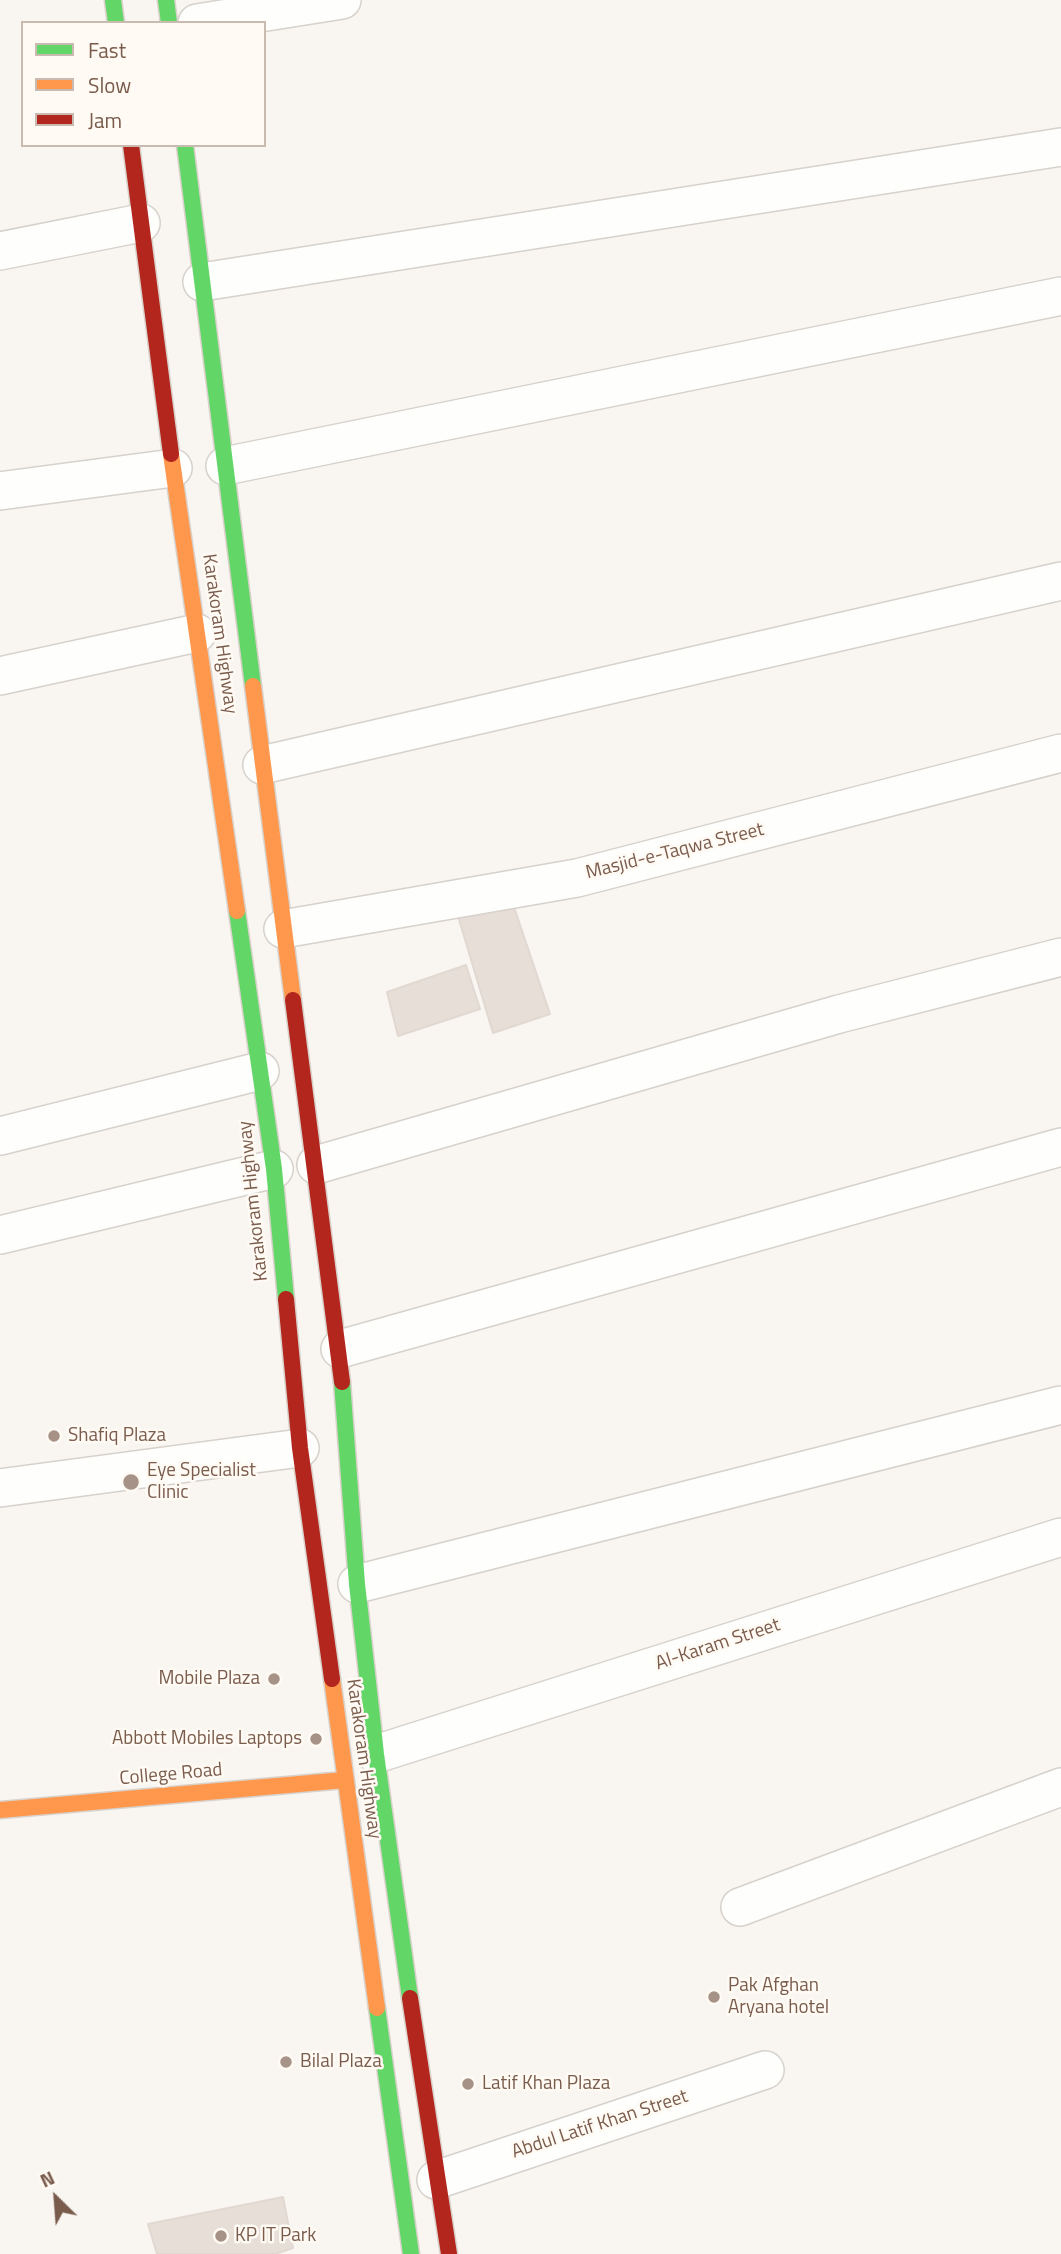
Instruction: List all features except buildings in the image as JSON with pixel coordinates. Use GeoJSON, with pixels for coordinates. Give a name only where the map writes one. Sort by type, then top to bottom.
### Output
{"type":"FeatureCollection","features":[{"type":"Feature","properties":{"kind":"main road"},"geometry":{"type":"LineString","coordinates":[[113,0],[116,21]]}},
{"type":"Feature","properties":{"kind":"main road"},"geometry":{"type":"LineString","coordinates":[[166,0],[169,21]]}},
{"type":"Feature","properties":{"kind":"main road","name":"Karakoram Highway"},"geometry":{"type":"LineString","coordinates":[[131,147],[173,468],[274,1169],[300,1448],[411,2254]]}},
{"type":"Feature","properties":{"kind":"main road","name":"Karakoram Highway"},"geometry":{"type":"LineString","coordinates":[[185,147],[283,929],[340,1349],[357,1584],[376,1754],[436,2180],[449,2254]]}},
{"type":"Feature","properties":{"kind":"main road","name":"College Road"},"geometry":{"type":"LineString","coordinates":[[0,1810],[345,1780]]}},
{"type":"Feature","properties":{"kind":"street"},"geometry":{"type":"LineString","coordinates":[[210,21],[342,0]]}},
{"type":"Feature","properties":{"kind":"street"},"geometry":{"type":"LineString","coordinates":[[202,282],[1061,147]]}},
{"type":"Feature","properties":{"kind":"street"},"geometry":{"type":"LineString","coordinates":[[0,251],[141,223]]}},
{"type":"Feature","properties":{"kind":"street"},"geometry":{"type":"LineString","coordinates":[[225,466],[1061,296]]}},
{"type":"Feature","properties":{"kind":"street"},"geometry":{"type":"LineString","coordinates":[[0,491],[173,468]]}},
{"type":"Feature","properties":{"kind":"street"},"geometry":{"type":"LineString","coordinates":[[262,765],[1061,581]]}},
{"type":"Feature","properties":{"kind":"street"},"geometry":{"type":"LineString","coordinates":[[0,676],[197,634]]}},
{"type":"Feature","properties":{"kind":"street","name":"Masjid-e-Taqwa Street"},"geometry":{"type":"LineString","coordinates":[[283,929],[577,878],[1061,753]]}},
{"type":"Feature","properties":{"kind":"street"},"geometry":{"type":"LineString","coordinates":[[316,1165],[839,1014],[1061,957]]}},
{"type":"Feature","properties":{"kind":"street"},"geometry":{"type":"LineString","coordinates":[[0,1136],[260,1071]]}},
{"type":"Feature","properties":{"kind":"street"},"geometry":{"type":"LineString","coordinates":[[340,1349],[1061,1147]]}},
{"type":"Feature","properties":{"kind":"street"},"geometry":{"type":"LineString","coordinates":[[0,1235],[274,1169]]}},
{"type":"Feature","properties":{"kind":"street"},"geometry":{"type":"LineString","coordinates":[[357,1584],[1061,1405]]}},
{"type":"Feature","properties":{"kind":"street"},"geometry":{"type":"LineString","coordinates":[[0,1488],[300,1448]]}},
{"type":"Feature","properties":{"kind":"street","name":"Al-Karam Street"},"geometry":{"type":"LineString","coordinates":[[376,1754],[1061,1537]]}},
{"type":"Feature","properties":{"kind":"street"},"geometry":{"type":"LineString","coordinates":[[740,1907],[1061,1787]]}},
{"type":"Feature","properties":{"kind":"street","name":"Abdul Latif Khan Street"},"geometry":{"type":"LineString","coordinates":[[436,2180],[765,2070]]}},
{"type":"Feature","properties":{"kind":"traffic: fast"},"geometry":{"type":"LineString","coordinates":[[113,0],[116,21]]}},
{"type":"Feature","properties":{"kind":"traffic: fast"},"geometry":{"type":"LineString","coordinates":[[166,0],[169,21]]}},
{"type":"Feature","properties":{"kind":"traffic: fast"},"geometry":{"type":"LineString","coordinates":[[185,147],[253,686]]}},
{"type":"Feature","properties":{"kind":"traffic: fast"},"geometry":{"type":"LineString","coordinates":[[237,911],[274,1169],[286,1299]]}},
{"type":"Feature","properties":{"kind":"traffic: fast"},"geometry":{"type":"LineString","coordinates":[[342,1382],[357,1584],[376,1754],[410,1998]]}},
{"type":"Feature","properties":{"kind":"traffic: fast"},"geometry":{"type":"LineString","coordinates":[[377,2008],[411,2254]]}},
{"type":"Feature","properties":{"kind":"traffic: slow"},"geometry":{"type":"LineString","coordinates":[[171,454],[237,911]]}},
{"type":"Feature","properties":{"kind":"traffic: slow"},"geometry":{"type":"LineString","coordinates":[[253,686],[293,1000]]}},
{"type":"Feature","properties":{"kind":"traffic: slow"},"geometry":{"type":"LineString","coordinates":[[332,1679],[377,2008]]}},
{"type":"Feature","properties":{"kind":"traffic: slow"},"geometry":{"type":"LineString","coordinates":[[0,1810],[345,1780]]}},
{"type":"Feature","properties":{"kind":"traffic: jam"},"geometry":{"type":"LineString","coordinates":[[131,147],[171,454]]}},
{"type":"Feature","properties":{"kind":"traffic: jam"},"geometry":{"type":"LineString","coordinates":[[293,1000],[342,1382]]}},
{"type":"Feature","properties":{"kind":"traffic: jam"},"geometry":{"type":"LineString","coordinates":[[286,1299],[300,1448],[332,1679]]}},
{"type":"Feature","properties":{"kind":"traffic: jam"},"geometry":{"type":"LineString","coordinates":[[410,1998],[449,2254]]}},
{"type":"Feature","properties":{"kind":"place","name":"Shafiq Plaza"},"geometry":{"type":"Point","coordinates":[54,1436]}},
{"type":"Feature","properties":{"kind":"place","name":"Eye Specialist Clinic"},"geometry":{"type":"Point","coordinates":[131,1482]}},
{"type":"Feature","properties":{"kind":"place","name":"Mobile Plaza"},"geometry":{"type":"Point","coordinates":[274,1679]}},
{"type":"Feature","properties":{"kind":"place","name":"Abbott Mobiles Laptops"},"geometry":{"type":"Point","coordinates":[316,1739]}},
{"type":"Feature","properties":{"kind":"place","name":"Pak Afghan Aryana hotel"},"geometry":{"type":"Point","coordinates":[714,1997]}},
{"type":"Feature","properties":{"kind":"place","name":"Bilal Plaza"},"geometry":{"type":"Point","coordinates":[286,2062]}},
{"type":"Feature","properties":{"kind":"place","name":"Latif Khan Plaza"},"geometry":{"type":"Point","coordinates":[468,2084]}},
{"type":"Feature","properties":{"kind":"place","name":"KP IT Park"},"geometry":{"type":"Point","coordinates":[221,2236]}}]}
